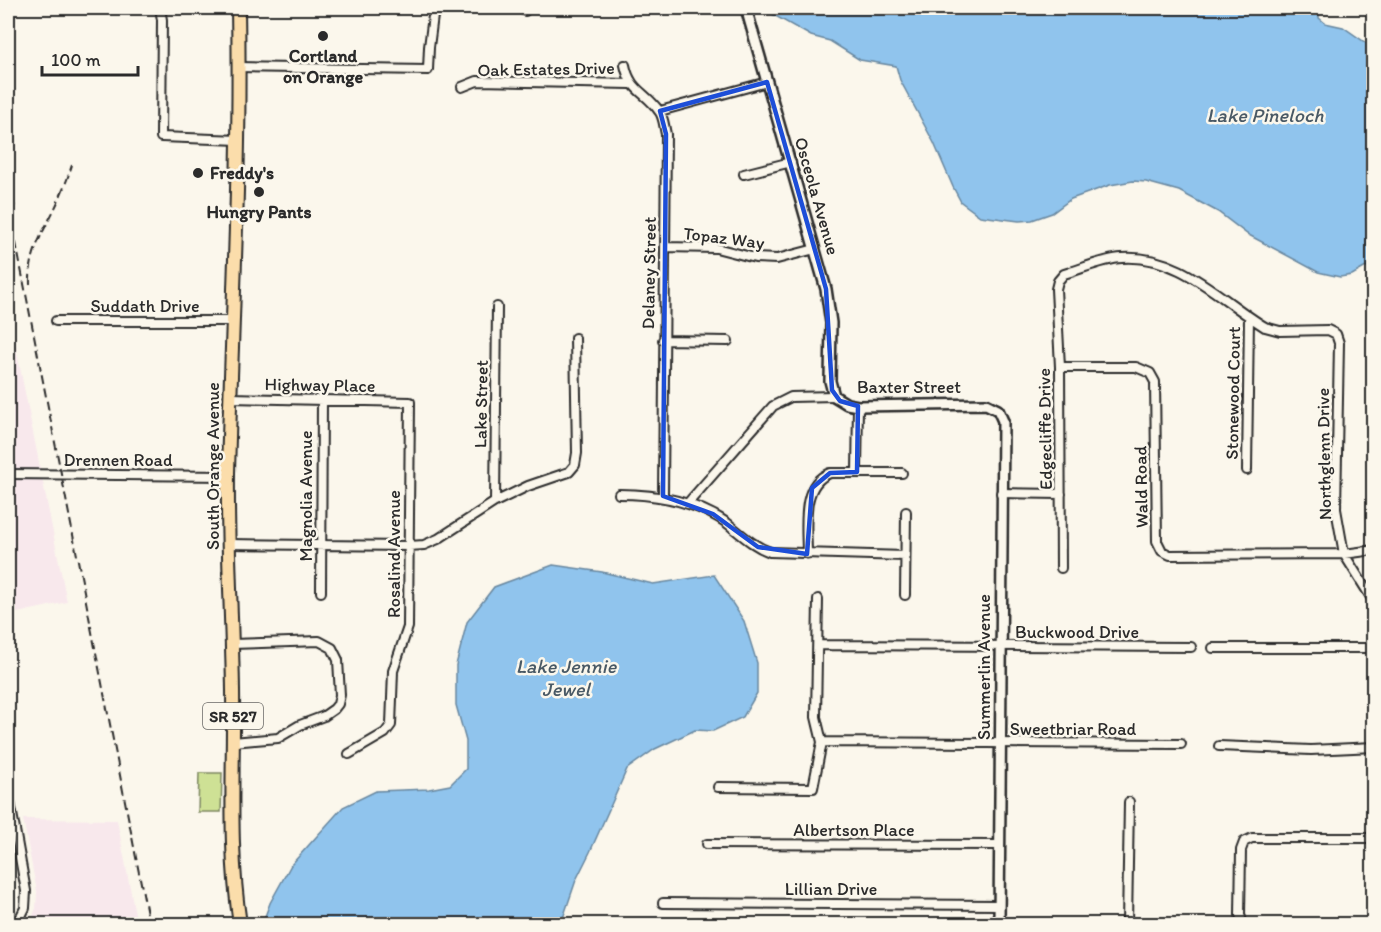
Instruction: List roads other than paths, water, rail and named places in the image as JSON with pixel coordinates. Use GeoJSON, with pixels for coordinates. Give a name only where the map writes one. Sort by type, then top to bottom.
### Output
{"type":"FeatureCollection","features":[{"type":"Feature","properties":{"kind":"main road","name":"South Orange Avenue"},"geometry":{"type":"LineString","coordinates":[[238,8],[239,140],[228,476],[233,856],[240,924]]}},
{"type":"Feature","properties":{"kind":"street"},"geometry":{"type":"LineString","coordinates":[[160,8],[162,21],[161,137],[239,140]]}},
{"type":"Feature","properties":{"kind":"street"},"geometry":{"type":"LineString","coordinates":[[239,67],[428,70],[434,8]]}},
{"type":"Feature","properties":{"kind":"street","name":"Osceola Avenue"},"geometry":{"type":"LineString","coordinates":[[746,8],[791,162],[829,307],[830,381],[834,396]]}},
{"type":"Feature","properties":{"kind":"street"},"geometry":{"type":"LineString","coordinates":[[625,65],[627,78],[631,84],[660,111],[766,82]]}},
{"type":"Feature","properties":{"kind":"street","name":"Oak Estates Drive"},"geometry":{"type":"LineString","coordinates":[[462,87],[477,81],[631,84]]}},
{"type":"Feature","properties":{"kind":"street","name":"Delaney Street"},"geometry":{"type":"LineString","coordinates":[[660,111],[666,134],[663,496]]}},
{"type":"Feature","properties":{"kind":"street"},"geometry":{"type":"LineString","coordinates":[[744,174],[791,162]]}},
{"type":"Feature","properties":{"kind":"street","name":"Topaz Way"},"geometry":{"type":"LineString","coordinates":[[664,248],[716,248],[755,258],[777,259],[815,249]]}},
{"type":"Feature","properties":{"kind":"street","name":"Edgecliffe Drive"},"geometry":{"type":"LineString","coordinates":[[1061,568],[1060,367],[1056,290],[1058,281],[1064,274],[1121,258],[1145,260],[1176,267],[1249,317]]}},
{"type":"Feature","properties":{"kind":"street","name":"Lake Street"},"geometry":{"type":"LineString","coordinates":[[495,502],[497,307]]}},
{"type":"Feature","properties":{"kind":"street","name":"Northglenn Drive"},"geometry":{"type":"LineString","coordinates":[[1249,317],[1265,327],[1280,330],[1328,330],[1336,334],[1339,343],[1336,509],[1344,554],[1374,602]]}},
{"type":"Feature","properties":{"kind":"street","name":"Stonewood Court"},"geometry":{"type":"LineString","coordinates":[[1247,470],[1249,317]]}},
{"type":"Feature","properties":{"kind":"street","name":"Suddath Drive"},"geometry":{"type":"LineString","coordinates":[[56,321],[233,321]]}},
{"type":"Feature","properties":{"kind":"street"},"geometry":{"type":"LineString","coordinates":[[230,544],[424,545],[438,539],[495,502],[528,486],[558,477],[573,469],[576,459],[576,338]]}},
{"type":"Feature","properties":{"kind":"street"},"geometry":{"type":"LineString","coordinates":[[663,340],[728,341]]}},
{"type":"Feature","properties":{"kind":"street","name":"Wald Road"},"geometry":{"type":"LineString","coordinates":[[1060,367],[1136,367],[1150,373],[1155,382],[1157,541],[1162,551],[1170,555],[1344,554],[1374,550]]}},
{"type":"Feature","properties":{"kind":"street","name":"Baxter Street"},"geometry":{"type":"LineString","coordinates":[[688,503],[773,406],[791,397],[834,396],[846,404],[858,406],[977,403],[992,406],[998,410]]}},
{"type":"Feature","properties":{"kind":"street","name":"Highway Place"},"geometry":{"type":"LineString","coordinates":[[231,398],[410,402]]}},
{"type":"Feature","properties":{"kind":"street","name":"Magnolia Avenue"},"geometry":{"type":"LineString","coordinates":[[321,592],[322,401]]}},
{"type":"Feature","properties":{"kind":"street","name":"Rosalind Avenue"},"geometry":{"type":"LineString","coordinates":[[350,754],[385,733],[391,725],[393,672],[408,627],[410,402]]}},
{"type":"Feature","properties":{"kind":"street"},"geometry":{"type":"LineString","coordinates":[[857,472],[858,406]]}},
{"type":"Feature","properties":{"kind":"street","name":"Summerlin Avenue"},"geometry":{"type":"LineString","coordinates":[[998,410],[1003,421],[999,924]]}},
{"type":"Feature","properties":{"kind":"street"},"geometry":{"type":"LineString","coordinates":[[807,554],[808,503],[812,489],[820,477],[830,473],[902,473]]}},
{"type":"Feature","properties":{"kind":"street","name":"Drennen Road"},"geometry":{"type":"LineString","coordinates":[[8,474],[228,476]]}},
{"type":"Feature","properties":{"kind":"street"},"geometry":{"type":"LineString","coordinates":[[619,494],[663,496],[688,503],[713,514],[758,548],[779,554],[905,556]]}},
{"type":"Feature","properties":{"kind":"street"},"geometry":{"type":"LineString","coordinates":[[1001,494],[1061,494]]}},
{"type":"Feature","properties":{"kind":"street"},"geometry":{"type":"LineString","coordinates":[[905,595],[906,512]]}},
{"type":"Feature","properties":{"kind":"street"},"geometry":{"type":"LineString","coordinates":[[718,786],[813,788],[822,742],[816,717],[818,599]]}},
{"type":"Feature","properties":{"kind":"street"},"geometry":{"type":"LineString","coordinates":[[232,644],[319,641],[336,654],[340,695],[333,711],[300,725],[286,734],[266,740],[233,742]]}},
{"type":"Feature","properties":{"kind":"street","name":"Buckwood Drive"},"geometry":{"type":"LineString","coordinates":[[818,645],[1191,647]]}},
{"type":"Feature","properties":{"kind":"street"},"geometry":{"type":"LineString","coordinates":[[1213,648],[1374,648]]}},
{"type":"Feature","properties":{"kind":"street","name":"Sweetbriar Road"},"geometry":{"type":"LineString","coordinates":[[822,742],[1181,744]]}},
{"type":"Feature","properties":{"kind":"street"},"geometry":{"type":"LineString","coordinates":[[1219,746],[1311,750],[1374,747]]}},
{"type":"Feature","properties":{"kind":"street"},"geometry":{"type":"LineString","coordinates":[[8,791],[26,891],[25,908],[17,924]]}},
{"type":"Feature","properties":{"kind":"street"},"geometry":{"type":"LineString","coordinates":[[1127,924],[1129,802]]}},
{"type":"Feature","properties":{"kind":"street"},"geometry":{"type":"LineString","coordinates":[[1243,924],[1239,915],[1241,850],[1244,842],[1252,838],[1374,838]]}},
{"type":"Feature","properties":{"kind":"street","name":"Albertson Place"},"geometry":{"type":"LineString","coordinates":[[707,844],[1000,845]]}},
{"type":"Feature","properties":{"kind":"street","name":"Lillian Drive"},"geometry":{"type":"LineString","coordinates":[[663,903],[999,905]]}},
{"type":"Feature","properties":{"kind":"water","name":"Lake Pineloch"},"geometry":{"type":"Polygon","coordinates":[[[766,8],[1319,8],[1319,18],[1325,23],[1343,27],[1373,48],[1373,263],[1352,275],[1340,277],[1318,272],[1247,234],[1218,212],[1179,191],[1146,182],[1133,181],[1110,185],[1071,199],[1052,213],[1032,220],[1019,221],[980,216],[961,202],[934,143],[900,80],[896,66],[860,60],[830,41],[811,36],[770,13],[766,8]]]}},
{"type":"Feature","properties":{"kind":"water","name":"Lake Jennie Jewel"},"geometry":{"type":"Polygon","coordinates":[[[553,565],[602,572],[653,584],[714,575],[744,621],[757,663],[757,693],[743,717],[713,731],[695,730],[655,749],[627,769],[576,880],[561,924],[265,924],[264,919],[270,903],[291,865],[343,807],[376,791],[429,789],[450,785],[466,769],[466,741],[456,705],[456,665],[467,622],[494,587],[553,565]]]}},
{"type":"Feature","properties":{"kind":"railway"},"geometry":{"type":"LineString","coordinates":[[30,284],[36,247],[57,204],[72,165]]}},
{"type":"Feature","properties":{"kind":"railway"},"geometry":{"type":"LineString","coordinates":[[8,171],[15,209]]}},
{"type":"Feature","properties":{"kind":"railway"},"geometry":{"type":"LineString","coordinates":[[8,202],[149,924]]}},
{"type":"Feature","properties":{"kind":"place","name":"Cortland on Orange"},"geometry":{"type":"Point","coordinates":[323,36]}},
{"type":"Feature","properties":{"kind":"place","name":"Freddy's"},"geometry":{"type":"Point","coordinates":[198,173]}},
{"type":"Feature","properties":{"kind":"place","name":"Hungry Pants"},"geometry":{"type":"Point","coordinates":[259,192]}}]}
